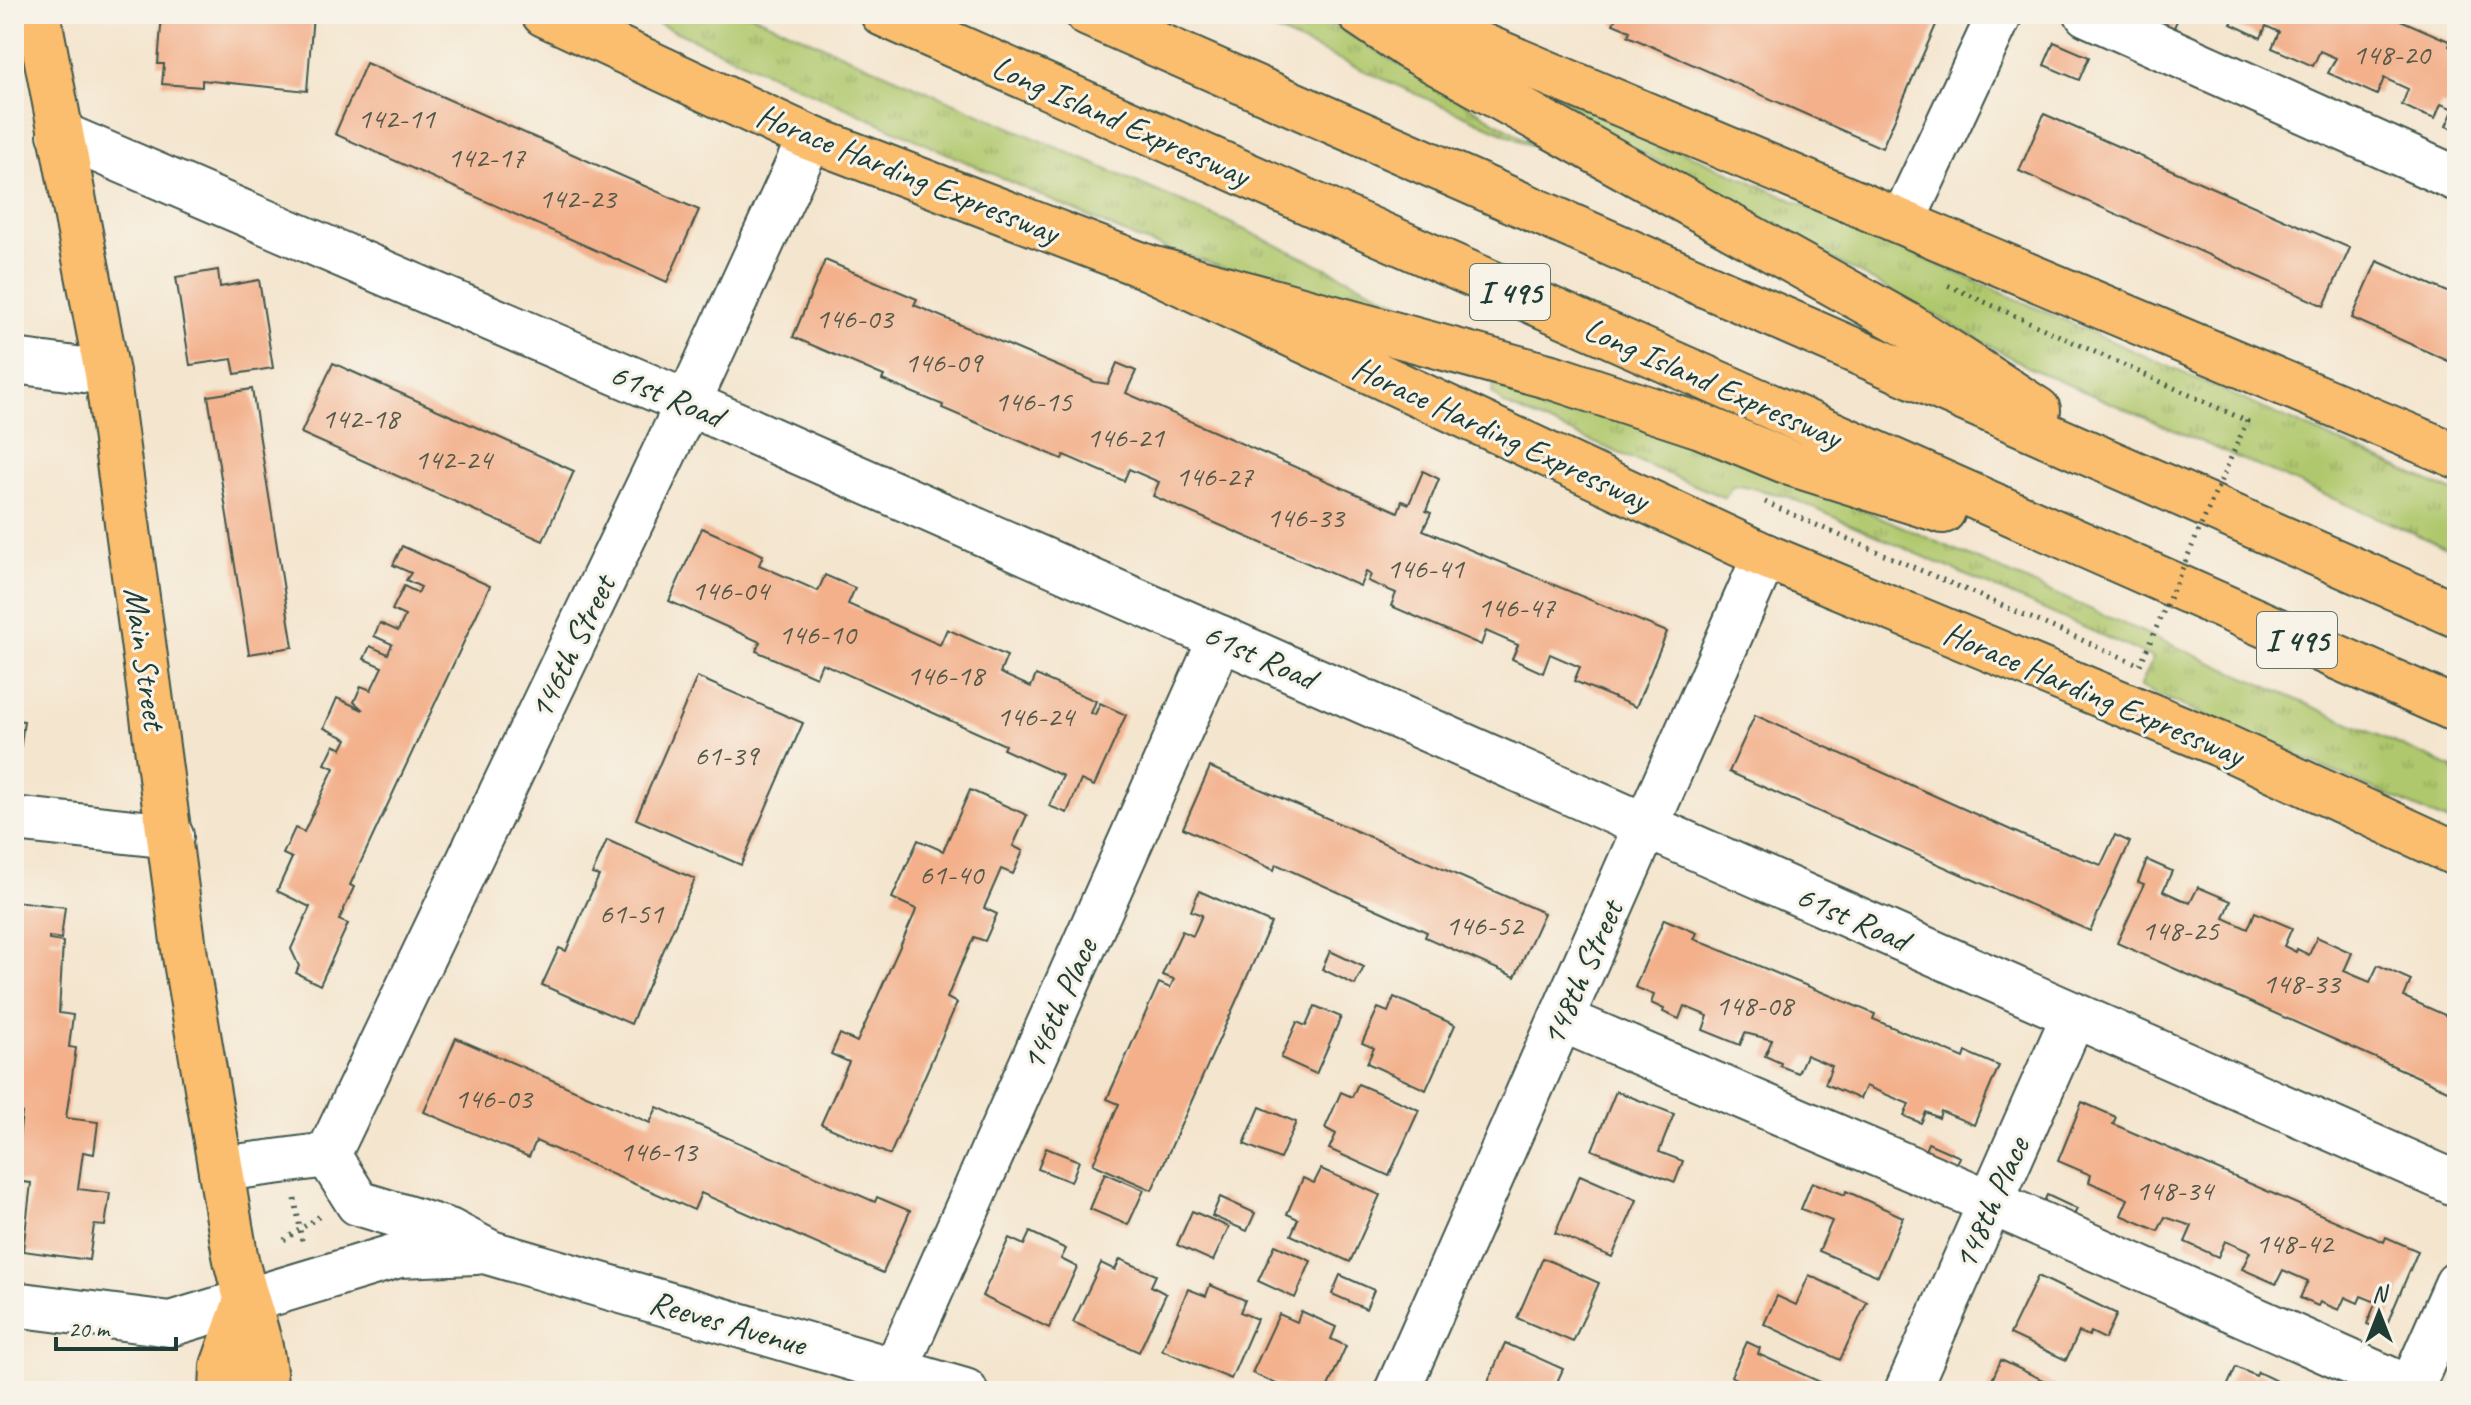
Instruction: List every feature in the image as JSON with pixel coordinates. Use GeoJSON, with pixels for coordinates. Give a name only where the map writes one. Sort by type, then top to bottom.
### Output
{"type":"FeatureCollection","features":[{"type":"Feature","properties":{"kind":"main road","name":"Main Street"},"geometry":{"type":"LineString","coordinates":[[38,14],[107,373],[185,956],[245,1304],[261,1339],[265,1391]]}},
{"type":"Feature","properties":{"kind":"main road","name":"Horace Harding Expressway"},"geometry":{"type":"LineString","coordinates":[[544,14],[810,138],[1147,267],[1765,556],[2219,744],[2457,854]]}},
{"type":"Feature","properties":{"kind":"main road","name":"Long Island Expressway"},"geometry":{"type":"LineString","coordinates":[[883,14],[2457,710]]}},
{"type":"Feature","properties":{"kind":"main road","name":"I 495"},"geometry":{"type":"LineString","coordinates":[[1088,14],[2457,615]]}},
{"type":"Feature","properties":{"kind":"main road"},"geometry":{"type":"LineString","coordinates":[[1360,14],[1409,47],[1909,326],[2151,483]]}},
{"type":"Feature","properties":{"kind":"main road"},"geometry":{"type":"LineString","coordinates":[[1407,14],[1903,220],[2457,456]]}},
{"type":"Feature","properties":{"kind":"main road"},"geometry":{"type":"LineString","coordinates":[[1147,267],[1555,378],[1701,426],[1793,464],[2137,570]]}},
{"type":"Feature","properties":{"kind":"main road","name":"Main Street"},"geometry":{"type":"LineString","coordinates":[[222,1391],[223,1366],[245,1304]]}},
{"type":"Feature","properties":{"kind":"street"},"geometry":{"type":"LineString","coordinates":[[1903,220],[2000,14]]}},
{"type":"Feature","properties":{"kind":"street"},"geometry":{"type":"LineString","coordinates":[[2087,14],[2457,179]]}},
{"type":"Feature","properties":{"kind":"street","name":"61st Road"},"geometry":{"type":"LineString","coordinates":[[60,134],[688,403],[2457,1184]]}},
{"type":"Feature","properties":{"kind":"street","name":"146th Street"},"geometry":{"type":"LineString","coordinates":[[328,1155],[688,403],[810,138]]}},
{"type":"Feature","properties":{"kind":"street"},"geometry":{"type":"LineString","coordinates":[[14,361],[107,373]]}},
{"type":"Feature","properties":{"kind":"street","name":"148th Street"},"geometry":{"type":"LineString","coordinates":[[1397,1391],[1765,556]]}},
{"type":"Feature","properties":{"kind":"street","name":"146th Place"},"geometry":{"type":"LineString","coordinates":[[895,1371],[1221,638]]}},
{"type":"Feature","properties":{"kind":"street"},"geometry":{"type":"LineString","coordinates":[[14,819],[171,836]]}},
{"type":"Feature","properties":{"kind":"street","name":"148th Place"},"geometry":{"type":"LineString","coordinates":[[1907,1391],[2074,1015]]}},
{"type":"Feature","properties":{"kind":"street"},"geometry":{"type":"LineString","coordinates":[[1561,1019],[1991,1202],[2412,1390],[2457,1284]]}},
{"type":"Feature","properties":{"kind":"street"},"geometry":{"type":"LineString","coordinates":[[221,1169],[328,1155]]}},
{"type":"Feature","properties":{"kind":"street","name":"Reeves Avenue"},"geometry":{"type":"LineString","coordinates":[[328,1155],[358,1203],[449,1231],[491,1253],[965,1391]]}},
{"type":"Feature","properties":{"kind":"street","name":"Reeves Avenue"},"geometry":{"type":"LineString","coordinates":[[14,1304],[170,1324],[245,1304],[399,1255],[453,1251],[491,1253]]}},
{"type":"Feature","properties":{"kind":"path"},"geometry":{"type":"LineString","coordinates":[[1755,498],[2140,665],[2247,421],[1945,284]]}},
{"type":"Feature","properties":{"kind":"path"},"geometry":{"type":"LineString","coordinates":[[294,1192],[304,1249]]}},
{"type":"Feature","properties":{"kind":"path"},"geometry":{"type":"LineString","coordinates":[[284,1240],[322,1214]]}},
{"type":"Feature","properties":{"kind":"green space"},"geometry":{"type":"Polygon","coordinates":[[[637,14],[750,14],[1230,223],[1455,329],[1247,276],[1135,238],[637,14]]]}},
{"type":"Feature","properties":{"kind":"green space"},"geometry":{"type":"Polygon","coordinates":[[[1238,14],[1315,14],[1550,154],[1238,14]]]}},
{"type":"Feature","properties":{"kind":"green space"},"geometry":{"type":"Polygon","coordinates":[[[1564,99],[2457,494],[2457,552],[2032,369],[1559,107],[1564,99]]]}},
{"type":"Feature","properties":{"kind":"green space"},"geometry":{"type":"Polygon","coordinates":[[[1495,377],[1684,431],[2457,770],[2457,826],[2140,687],[2153,658],[1789,497],[1740,485],[1732,486],[1725,498],[1505,405],[1492,393],[1495,377]]]}},
{"type":"Feature","properties":{"kind":"building"},"geometry":{"type":"Polygon","coordinates":[[[162,14],[313,14],[307,91],[202,80],[202,87],[162,84],[164,64],[158,64],[162,14]]]}},
{"type":"Feature","properties":{"kind":"building"},"geometry":{"type":"Polygon","coordinates":[[[1618,14],[1911,14],[1936,25],[1882,148],[1628,36],[1630,31],[1613,24],[1618,14]]]}},
{"type":"Feature","properties":{"kind":"building"},"geometry":{"type":"Polygon","coordinates":[[[2148,14],[2180,14],[2172,32],[2145,20],[2148,14]]]}},
{"type":"Feature","properties":{"kind":"building"},"geometry":{"type":"Polygon","coordinates":[[[2236,14],[2387,14],[2451,42],[2449,46],[2457,50],[2457,131],[2446,126],[2454,109],[2441,104],[2435,119],[2419,113],[2402,105],[2408,89],[2384,78],[2377,95],[2328,73],[2336,58],[2320,51],[2313,66],[2272,48],[2279,32],[2266,26],[2261,38],[2231,24],[2236,14]]]}},
{"type":"Feature","properties":{"kind":"building"},"geometry":{"type":"Polygon","coordinates":[[[2054,42],[2089,57],[2079,80],[2044,65],[2054,42]]]}},
{"type":"Feature","properties":{"kind":"building"},"geometry":{"type":"Polygon","coordinates":[[[366,63],[699,210],[667,282],[335,134],[366,63]]]}},
{"type":"Feature","properties":{"kind":"building"},"geometry":{"type":"Polygon","coordinates":[[[2044,114],[2350,248],[2324,306],[2019,171],[2044,114]]]}},
{"type":"Feature","properties":{"kind":"building"},"geometry":{"type":"Polygon","coordinates":[[[825,260],[917,299],[914,305],[1095,382],[1108,384],[1117,363],[1136,371],[1126,393],[1398,512],[1402,501],[1409,504],[1423,471],[1439,479],[1426,511],[1431,513],[1423,530],[1667,632],[1636,707],[1574,681],[1580,667],[1550,654],[1543,673],[1512,659],[1518,645],[1486,631],[1481,645],[1391,606],[1396,593],[1368,581],[1371,575],[1366,572],[1360,586],[1153,496],[1159,482],[1129,469],[1124,481],[1064,455],[1062,459],[942,408],[943,405],[882,380],[884,376],[793,337],[825,260]]]}},
{"type":"Feature","properties":{"kind":"building"},"geometry":{"type":"Polygon","coordinates":[[[2377,261],[2457,296],[2457,365],[2352,318],[2377,261]]]}},
{"type":"Feature","properties":{"kind":"building"},"geometry":{"type":"Polygon","coordinates":[[[218,270],[220,287],[259,280],[273,368],[235,374],[232,359],[190,365],[176,277],[218,270]]]}},
{"type":"Feature","properties":{"kind":"building"},"geometry":{"type":"Polygon","coordinates":[[[333,363],[574,471],[543,541],[301,433],[333,363]]]}},
{"type":"Feature","properties":{"kind":"building"},"geometry":{"type":"Polygon","coordinates":[[[252,389],[293,647],[249,654],[208,396],[252,389]]]}},
{"type":"Feature","properties":{"kind":"building"},"geometry":{"type":"Polygon","coordinates":[[[702,528],[763,555],[759,565],[818,591],[825,575],[855,588],[848,604],[940,645],[947,629],[1007,656],[1000,673],[1031,687],[1036,675],[1096,701],[1091,713],[1095,715],[1100,703],[1126,715],[1094,786],[1081,780],[1067,813],[1049,806],[1063,776],[1003,749],[1005,745],[822,663],[816,677],[756,651],[760,642],[669,601],[702,528]]]}},
{"type":"Feature","properties":{"kind":"building"},"geometry":{"type":"Polygon","coordinates":[[[402,546],[490,586],[350,885],[354,887],[339,920],[348,924],[320,985],[296,973],[299,966],[291,949],[310,907],[277,891],[292,858],[283,854],[295,828],[304,832],[334,768],[325,764],[334,745],[342,749],[347,739],[324,728],[337,698],[363,710],[354,702],[361,686],[371,690],[382,667],[364,659],[370,646],[388,654],[392,644],[374,636],[380,623],[398,631],[405,616],[392,610],[404,586],[418,593],[421,587],[406,580],[411,573],[393,565],[402,546]]]}},
{"type":"Feature","properties":{"kind":"building"},"geometry":{"type":"Polygon","coordinates":[[[697,677],[803,723],[741,865],[636,819],[697,677]]]}},
{"type":"Feature","properties":{"kind":"building"},"geometry":{"type":"Polygon","coordinates":[[[1755,715],[2024,836],[2101,865],[2115,835],[2130,842],[2090,931],[1729,772],[1755,715]]]}},
{"type":"Feature","properties":{"kind":"building"},"geometry":{"type":"Polygon","coordinates":[[[14,720],[24,721],[16,784],[14,784],[14,720]]]}},
{"type":"Feature","properties":{"kind":"building"},"geometry":{"type":"Polygon","coordinates":[[[1210,767],[1544,913],[1515,977],[1425,937],[1427,932],[1276,864],[1274,870],[1183,828],[1210,767]]]}},
{"type":"Feature","properties":{"kind":"building"},"geometry":{"type":"Polygon","coordinates":[[[970,790],[1027,815],[1013,846],[1023,851],[1013,874],[1001,869],[984,908],[997,914],[985,941],[974,937],[960,967],[947,998],[957,1003],[890,1155],[821,1124],[849,1062],[831,1054],[840,1034],[857,1042],[915,913],[916,909],[892,898],[918,840],[943,851],[970,790]]]}},
{"type":"Feature","properties":{"kind":"building"},"geometry":{"type":"Polygon","coordinates":[[[607,840],[695,879],[631,1024],[542,985],[559,948],[566,951],[599,876],[592,874],[607,840]]]}},
{"type":"Feature","properties":{"kind":"building"},"geometry":{"type":"Polygon","coordinates":[[[2147,860],[2172,871],[2163,891],[2190,903],[2198,887],[2231,901],[2224,918],[2248,929],[2255,912],[2292,928],[2284,946],[2296,952],[2297,949],[2309,955],[2317,937],[2352,953],[2344,971],[2370,982],[2378,965],[2411,980],[2404,997],[2449,1017],[2457,1000],[2457,1088],[2452,1092],[2117,943],[2144,884],[2138,882],[2147,860]]]}},
{"type":"Feature","properties":{"kind":"building"},"geometry":{"type":"Polygon","coordinates":[[[1199,891],[1271,923],[1152,1190],[1093,1164],[1119,1104],[1107,1099],[1159,983],[1170,988],[1174,979],[1162,975],[1182,931],[1193,936],[1202,915],[1191,911],[1199,891]]]}},
{"type":"Feature","properties":{"kind":"building"},"geometry":{"type":"Polygon","coordinates":[[[14,901],[65,907],[61,939],[49,937],[49,940],[63,942],[59,1013],[73,1015],[69,1047],[76,1048],[66,1118],[98,1122],[94,1154],[83,1152],[78,1189],[110,1193],[105,1226],[94,1225],[89,1260],[23,1251],[31,1183],[14,1181],[22,1112],[14,1111],[14,901]]]}},
{"type":"Feature","properties":{"kind":"building"},"geometry":{"type":"Polygon","coordinates":[[[1664,919],[1697,933],[1694,939],[1875,1014],[1873,1019],[1964,1058],[1966,1052],[1999,1066],[1974,1125],[1941,1111],[1939,1118],[1926,1112],[1921,1123],[1904,1116],[1909,1104],[1866,1086],[1860,1099],[1825,1084],[1832,1066],[1806,1055],[1798,1073],[1780,1066],[1781,1063],[1765,1056],[1772,1040],[1745,1033],[1740,1045],[1703,1030],[1708,1016],[1684,1006],[1679,1019],[1663,1012],[1664,1009],[1651,1003],[1654,995],[1635,987],[1664,919]]]}},
{"type":"Feature","properties":{"kind":"building"},"geometry":{"type":"Polygon","coordinates":[[[1330,951],[1364,967],[1355,985],[1322,969],[1330,951]]]}},
{"type":"Feature","properties":{"kind":"building"},"geometry":{"type":"Polygon","coordinates":[[[1394,997],[1455,1025],[1426,1090],[1367,1063],[1374,1048],[1362,1043],[1378,1008],[1388,1012],[1394,997]]]}},
{"type":"Feature","properties":{"kind":"building"},"geometry":{"type":"Polygon","coordinates":[[[1315,1006],[1341,1017],[1316,1074],[1281,1058],[1297,1022],[1306,1026],[1315,1006]]]}},
{"type":"Feature","properties":{"kind":"building"},"geometry":{"type":"Polygon","coordinates":[[[456,1038],[650,1123],[657,1107],[875,1202],[877,1197],[910,1211],[883,1273],[701,1193],[694,1210],[536,1141],[529,1157],[424,1112],[456,1038]]]}},
{"type":"Feature","properties":{"kind":"building"},"geometry":{"type":"Polygon","coordinates":[[[1358,1084],[1419,1110],[1389,1176],[1329,1149],[1336,1134],[1325,1128],[1341,1092],[1352,1097],[1358,1084]]]}},
{"type":"Feature","properties":{"kind":"building"},"geometry":{"type":"Polygon","coordinates":[[[1616,1091],[1674,1114],[1659,1152],[1683,1161],[1675,1182],[1592,1150],[1616,1091]]]}},
{"type":"Feature","properties":{"kind":"building"},"geometry":{"type":"Polygon","coordinates":[[[2082,1102],[2116,1117],[2113,1124],[2384,1242],[2386,1237],[2418,1251],[2384,1331],[2367,1324],[2376,1302],[2361,1296],[2358,1303],[2345,1297],[2339,1310],[2320,1302],[2318,1306],[2300,1298],[2308,1281],[2283,1270],[2276,1284],[2242,1269],[2250,1252],[2225,1241],[2218,1257],[2185,1242],[2192,1226],[2165,1217],[2158,1231],[2121,1215],[2128,1199],[2089,1182],[2091,1175],[2058,1161],[2082,1102]]]}},
{"type":"Feature","properties":{"kind":"building"},"geometry":{"type":"Polygon","coordinates":[[[1260,1107],[1296,1122],[1280,1159],[1244,1144],[1260,1107]]]}},
{"type":"Feature","properties":{"kind":"building"},"geometry":{"type":"Polygon","coordinates":[[[1928,1143],[1960,1157],[1952,1174],[1921,1161],[1928,1143]]]}},
{"type":"Feature","properties":{"kind":"building"},"geometry":{"type":"Polygon","coordinates":[[[1046,1148],[1079,1161],[1071,1182],[1038,1169],[1046,1148]]]}},
{"type":"Feature","properties":{"kind":"building"},"geometry":{"type":"Polygon","coordinates":[[[1321,1169],[1380,1195],[1350,1262],[1291,1235],[1298,1219],[1287,1214],[1303,1178],[1314,1183],[1321,1169]]]}},
{"type":"Feature","properties":{"kind":"building"},"geometry":{"type":"Polygon","coordinates":[[[1105,1173],[1144,1190],[1128,1225],[1090,1209],[1105,1173]]]}},
{"type":"Feature","properties":{"kind":"building"},"geometry":{"type":"Polygon","coordinates":[[[1580,1175],[1637,1200],[1612,1257],[1555,1233],[1580,1175]]]}},
{"type":"Feature","properties":{"kind":"building"},"geometry":{"type":"Polygon","coordinates":[[[1812,1182],[1845,1195],[1846,1191],[1903,1217],[1878,1276],[1819,1251],[1832,1221],[1801,1209],[1812,1182]]]}},
{"type":"Feature","properties":{"kind":"building"},"geometry":{"type":"Polygon","coordinates":[[[2047,1195],[2077,1209],[2070,1223],[2040,1210],[2047,1195]]]}},
{"type":"Feature","properties":{"kind":"building"},"geometry":{"type":"Polygon","coordinates":[[[1220,1197],[1255,1213],[1247,1231],[1212,1216],[1220,1197]]]}},
{"type":"Feature","properties":{"kind":"building"},"geometry":{"type":"Polygon","coordinates":[[[1192,1211],[1229,1227],[1213,1261],[1177,1245],[1192,1211]]]}},
{"type":"Feature","properties":{"kind":"building"},"geometry":{"type":"Polygon","coordinates":[[[1030,1232],[1066,1249],[1061,1259],[1077,1267],[1049,1328],[982,1296],[1009,1238],[1024,1245],[1030,1232]]]}},
{"type":"Feature","properties":{"kind":"building"},"geometry":{"type":"Polygon","coordinates":[[[1275,1245],[1311,1261],[1295,1298],[1258,1281],[1275,1245]]]}},
{"type":"Feature","properties":{"kind":"building"},"geometry":{"type":"Polygon","coordinates":[[[1543,1258],[1599,1283],[1573,1342],[1517,1318],[1543,1258]]]}},
{"type":"Feature","properties":{"kind":"building"},"geometry":{"type":"Polygon","coordinates":[[[1120,1259],[1156,1275],[1151,1286],[1166,1294],[1139,1352],[1073,1322],[1101,1263],[1115,1270],[1120,1259]]]}},
{"type":"Feature","properties":{"kind":"building"},"geometry":{"type":"Polygon","coordinates":[[[1340,1275],[1374,1290],[1366,1309],[1332,1294],[1340,1275]]]}},
{"type":"Feature","properties":{"kind":"building"},"geometry":{"type":"Polygon","coordinates":[[[1809,1275],[1867,1302],[1840,1360],[1764,1324],[1777,1296],[1796,1305],[1809,1275]]]}},
{"type":"Feature","properties":{"kind":"building"},"geometry":{"type":"Polygon","coordinates":[[[2038,1276],[2117,1314],[2105,1339],[2091,1332],[2089,1336],[2079,1332],[2066,1360],[2010,1334],[2038,1276]]]}},
{"type":"Feature","properties":{"kind":"building"},"geometry":{"type":"Polygon","coordinates":[[[1210,1285],[1245,1300],[1240,1312],[1257,1319],[1231,1379],[1162,1350],[1188,1289],[1206,1296],[1210,1285]]]}},
{"type":"Feature","properties":{"kind":"building"},"geometry":{"type":"Polygon","coordinates":[[[1301,1311],[1336,1327],[1331,1339],[1346,1346],[1326,1391],[1292,1391],[1252,1373],[1279,1314],[1297,1322],[1301,1311]]]}},
{"type":"Feature","properties":{"kind":"building"},"geometry":{"type":"Polygon","coordinates":[[[1747,1342],[1760,1348],[1758,1354],[1829,1386],[1827,1391],[1733,1391],[1738,1380],[1731,1376],[1747,1342]]]}},
{"type":"Feature","properties":{"kind":"building"},"geometry":{"type":"Polygon","coordinates":[[[1505,1343],[1563,1369],[1553,1391],[1484,1391],[1505,1343]]]}},
{"type":"Feature","properties":{"kind":"building"},"geometry":{"type":"Polygon","coordinates":[[[2001,1360],[2066,1391],[1987,1391],[2001,1360]]]}},
{"type":"Feature","properties":{"kind":"building"},"geometry":{"type":"Polygon","coordinates":[[[2236,1367],[2256,1376],[2258,1372],[2297,1391],[2225,1391],[2236,1367]]]}}]}
